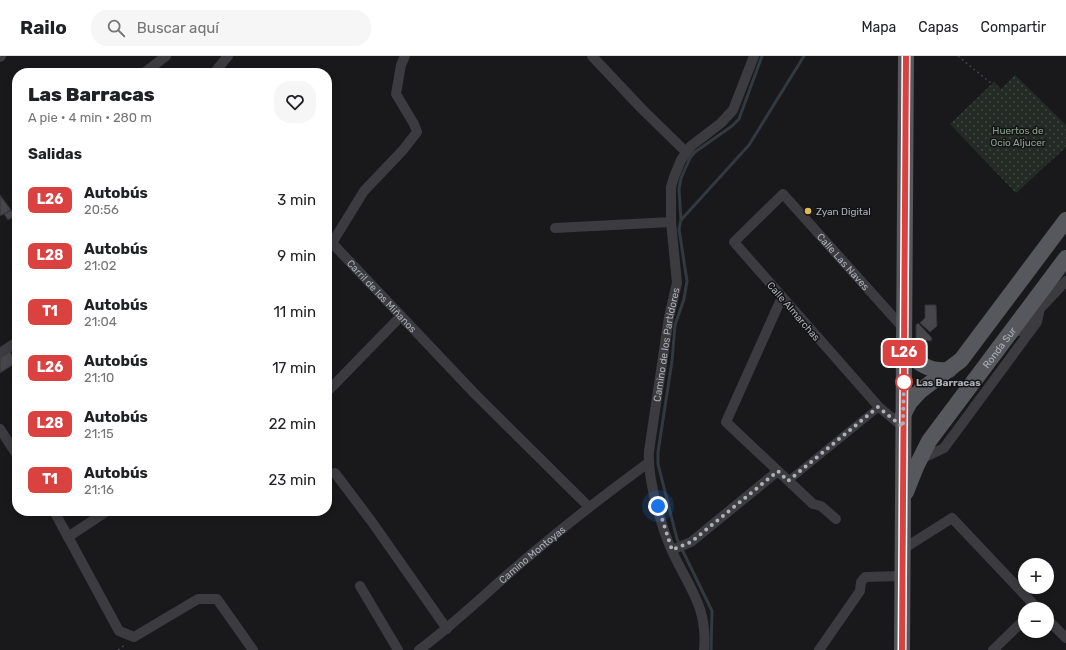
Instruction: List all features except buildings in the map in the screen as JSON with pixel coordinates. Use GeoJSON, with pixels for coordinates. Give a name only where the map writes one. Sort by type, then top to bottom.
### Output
{"type":"FeatureCollection","features":[{"type":"Feature","properties":{"kind":"main road"},"geometry":{"type":"LineString","coordinates":[[902,650],[906,56]]}},
{"type":"Feature","properties":{"kind":"main road"},"geometry":{"type":"LineString","coordinates":[[903,421],[910,402],[920,391],[961,360],[1066,220]]}},
{"type":"Feature","properties":{"kind":"main road","name":"Ronda Sur"},"geometry":{"type":"LineString","coordinates":[[903,503],[919,460],[933,436],[1066,258]]}},
{"type":"Feature","properties":{"kind":"main road"},"geometry":{"type":"LineString","coordinates":[[979,374],[968,376],[963,372],[964,367],[994,326],[1000,308]]}},
{"type":"Feature","properties":{"kind":"main road"},"geometry":{"type":"LineString","coordinates":[[904,349],[922,366],[934,370],[949,370]]}},
{"type":"Feature","properties":{"kind":"street"},"geometry":{"type":"LineString","coordinates":[[150,68],[166,56]]}},
{"type":"Feature","properties":{"kind":"street"},"geometry":{"type":"LineString","coordinates":[[218,68],[228,56]]}},
{"type":"Feature","properties":{"kind":"street","name":"Carril de los Miñanos"},"geometry":{"type":"LineString","coordinates":[[405,56],[401,65],[396,94],[414,124],[417,132],[403,150],[364,191],[332,244],[483,402],[589,507]]}},
{"type":"Feature","properties":{"kind":"street"},"geometry":{"type":"LineString","coordinates":[[592,56],[686,152]]}},
{"type":"Feature","properties":{"kind":"street","name":"Camino de los Partidores"},"geometry":{"type":"LineString","coordinates":[[704,650],[706,633],[703,613],[672,550],[665,531],[648,463],[669,317],[677,283],[671,222],[671,187],[677,169],[686,152],[697,141],[722,123],[733,110],[754,56]]}},
{"type":"Feature","properties":{"kind":"street","name":"Calle Las Naves"},"geometry":{"type":"LineString","coordinates":[[783,194],[904,329]]}},
{"type":"Feature","properties":{"kind":"street","name":"Calle Almarchas"},"geometry":{"type":"LineString","coordinates":[[783,194],[734,242],[878,407],[903,421]]}},
{"type":"Feature","properties":{"kind":"street"},"geometry":{"type":"LineString","coordinates":[[555,228],[671,222]]}},
{"type":"Feature","properties":{"kind":"street"},"geometry":{"type":"LineString","coordinates":[[994,354],[1028,322],[1066,281]]}},
{"type":"Feature","properties":{"kind":"street"},"geometry":{"type":"LineString","coordinates":[[782,298],[726,422],[813,504],[821,506],[836,519]]}},
{"type":"Feature","properties":{"kind":"street"},"geometry":{"type":"LineString","coordinates":[[919,460],[944,448],[1037,322],[1040,308]]}},
{"type":"Feature","properties":{"kind":"street"},"geometry":{"type":"LineString","coordinates":[[332,387],[401,316]]}},
{"type":"Feature","properties":{"kind":"street"},"geometry":{"type":"LineString","coordinates":[[0,352],[12,345]]}},
{"type":"Feature","properties":{"kind":"street"},"geometry":{"type":"LineString","coordinates":[[788,481],[878,407]]}},
{"type":"Feature","properties":{"kind":"street"},"geometry":{"type":"LineString","coordinates":[[0,429],[12,447]]}},
{"type":"Feature","properties":{"kind":"street","name":"Camino Montoyas"},"geometry":{"type":"LineString","coordinates":[[418,650],[447,629],[527,558],[589,507],[648,463]]}},
{"type":"Feature","properties":{"kind":"street"},"geometry":{"type":"LineString","coordinates":[[672,550],[691,542],[778,471]]}},
{"type":"Feature","properties":{"kind":"street"},"geometry":{"type":"LineString","coordinates":[[335,473],[372,522],[447,629]]}},
{"type":"Feature","properties":{"kind":"street"},"geometry":{"type":"LineString","coordinates":[[57,516],[119,631],[134,637],[198,600],[218,599],[253,650]]}},
{"type":"Feature","properties":{"kind":"street"},"geometry":{"type":"LineString","coordinates":[[68,537],[100,516]]}},
{"type":"Feature","properties":{"kind":"street"},"geometry":{"type":"LineString","coordinates":[[902,549],[952,518],[1030,602]]}},
{"type":"Feature","properties":{"kind":"street"},"geometry":{"type":"LineString","coordinates":[[819,650],[860,591],[861,582],[865,577],[902,576]]}},
{"type":"Feature","properties":{"kind":"street"},"geometry":{"type":"LineString","coordinates":[[360,586],[398,650]]}},
{"type":"Feature","properties":{"kind":"street"},"geometry":{"type":"LineString","coordinates":[[993,650],[1018,626]]}},
{"type":"Feature","properties":{"kind":"street"},"geometry":{"type":"LineString","coordinates":[[1054,626],[1066,638]]}},
{"type":"Feature","properties":{"kind":"path"},"geometry":{"type":"LineString","coordinates":[[958,56],[992,84]]}},
{"type":"Feature","properties":{"kind":"green space","name":"Huertos de Ocio Aljucer"},"geometry":{"type":"Polygon","coordinates":[[[1015,75],[1066,125],[1066,147],[1016,193],[950,124],[994,82],[1001,89],[1015,75]]]}},
{"type":"Feature","properties":{"kind":"waterway"},"geometry":{"type":"LineString","coordinates":[[711,650],[712,611],[677,539],[658,464],[658,452],[672,361],[675,325],[684,299],[687,281],[679,229],[681,220],[679,189],[681,178],[690,158],[695,152],[732,126],[739,119],[762,56]]}},
{"type":"Feature","properties":{"kind":"waterway"},"geometry":{"type":"LineString","coordinates":[[681,220],[749,145],[804,56]]}},
{"type":"Feature","properties":{"kind":"bus line","name":"L26"},"geometry":{"type":"LineString","coordinates":[[902,650],[906,56]]}},
{"type":"Feature","properties":{"kind":"place","name":"Zyan Digital"},"geometry":{"type":"Point","coordinates":[808,211]}},
{"type":"Feature","properties":{"kind":"place","name":"Las Barracas"},"geometry":{"type":"Point","coordinates":[904,382]}},
{"type":"Feature","properties":{"kind":"route"},"geometry":{"type":"LineString","coordinates":[[658,506],[672,550],[691,542],[778,471],[788,481],[878,407],[903,427],[904,376],[904,382]]}}]}
